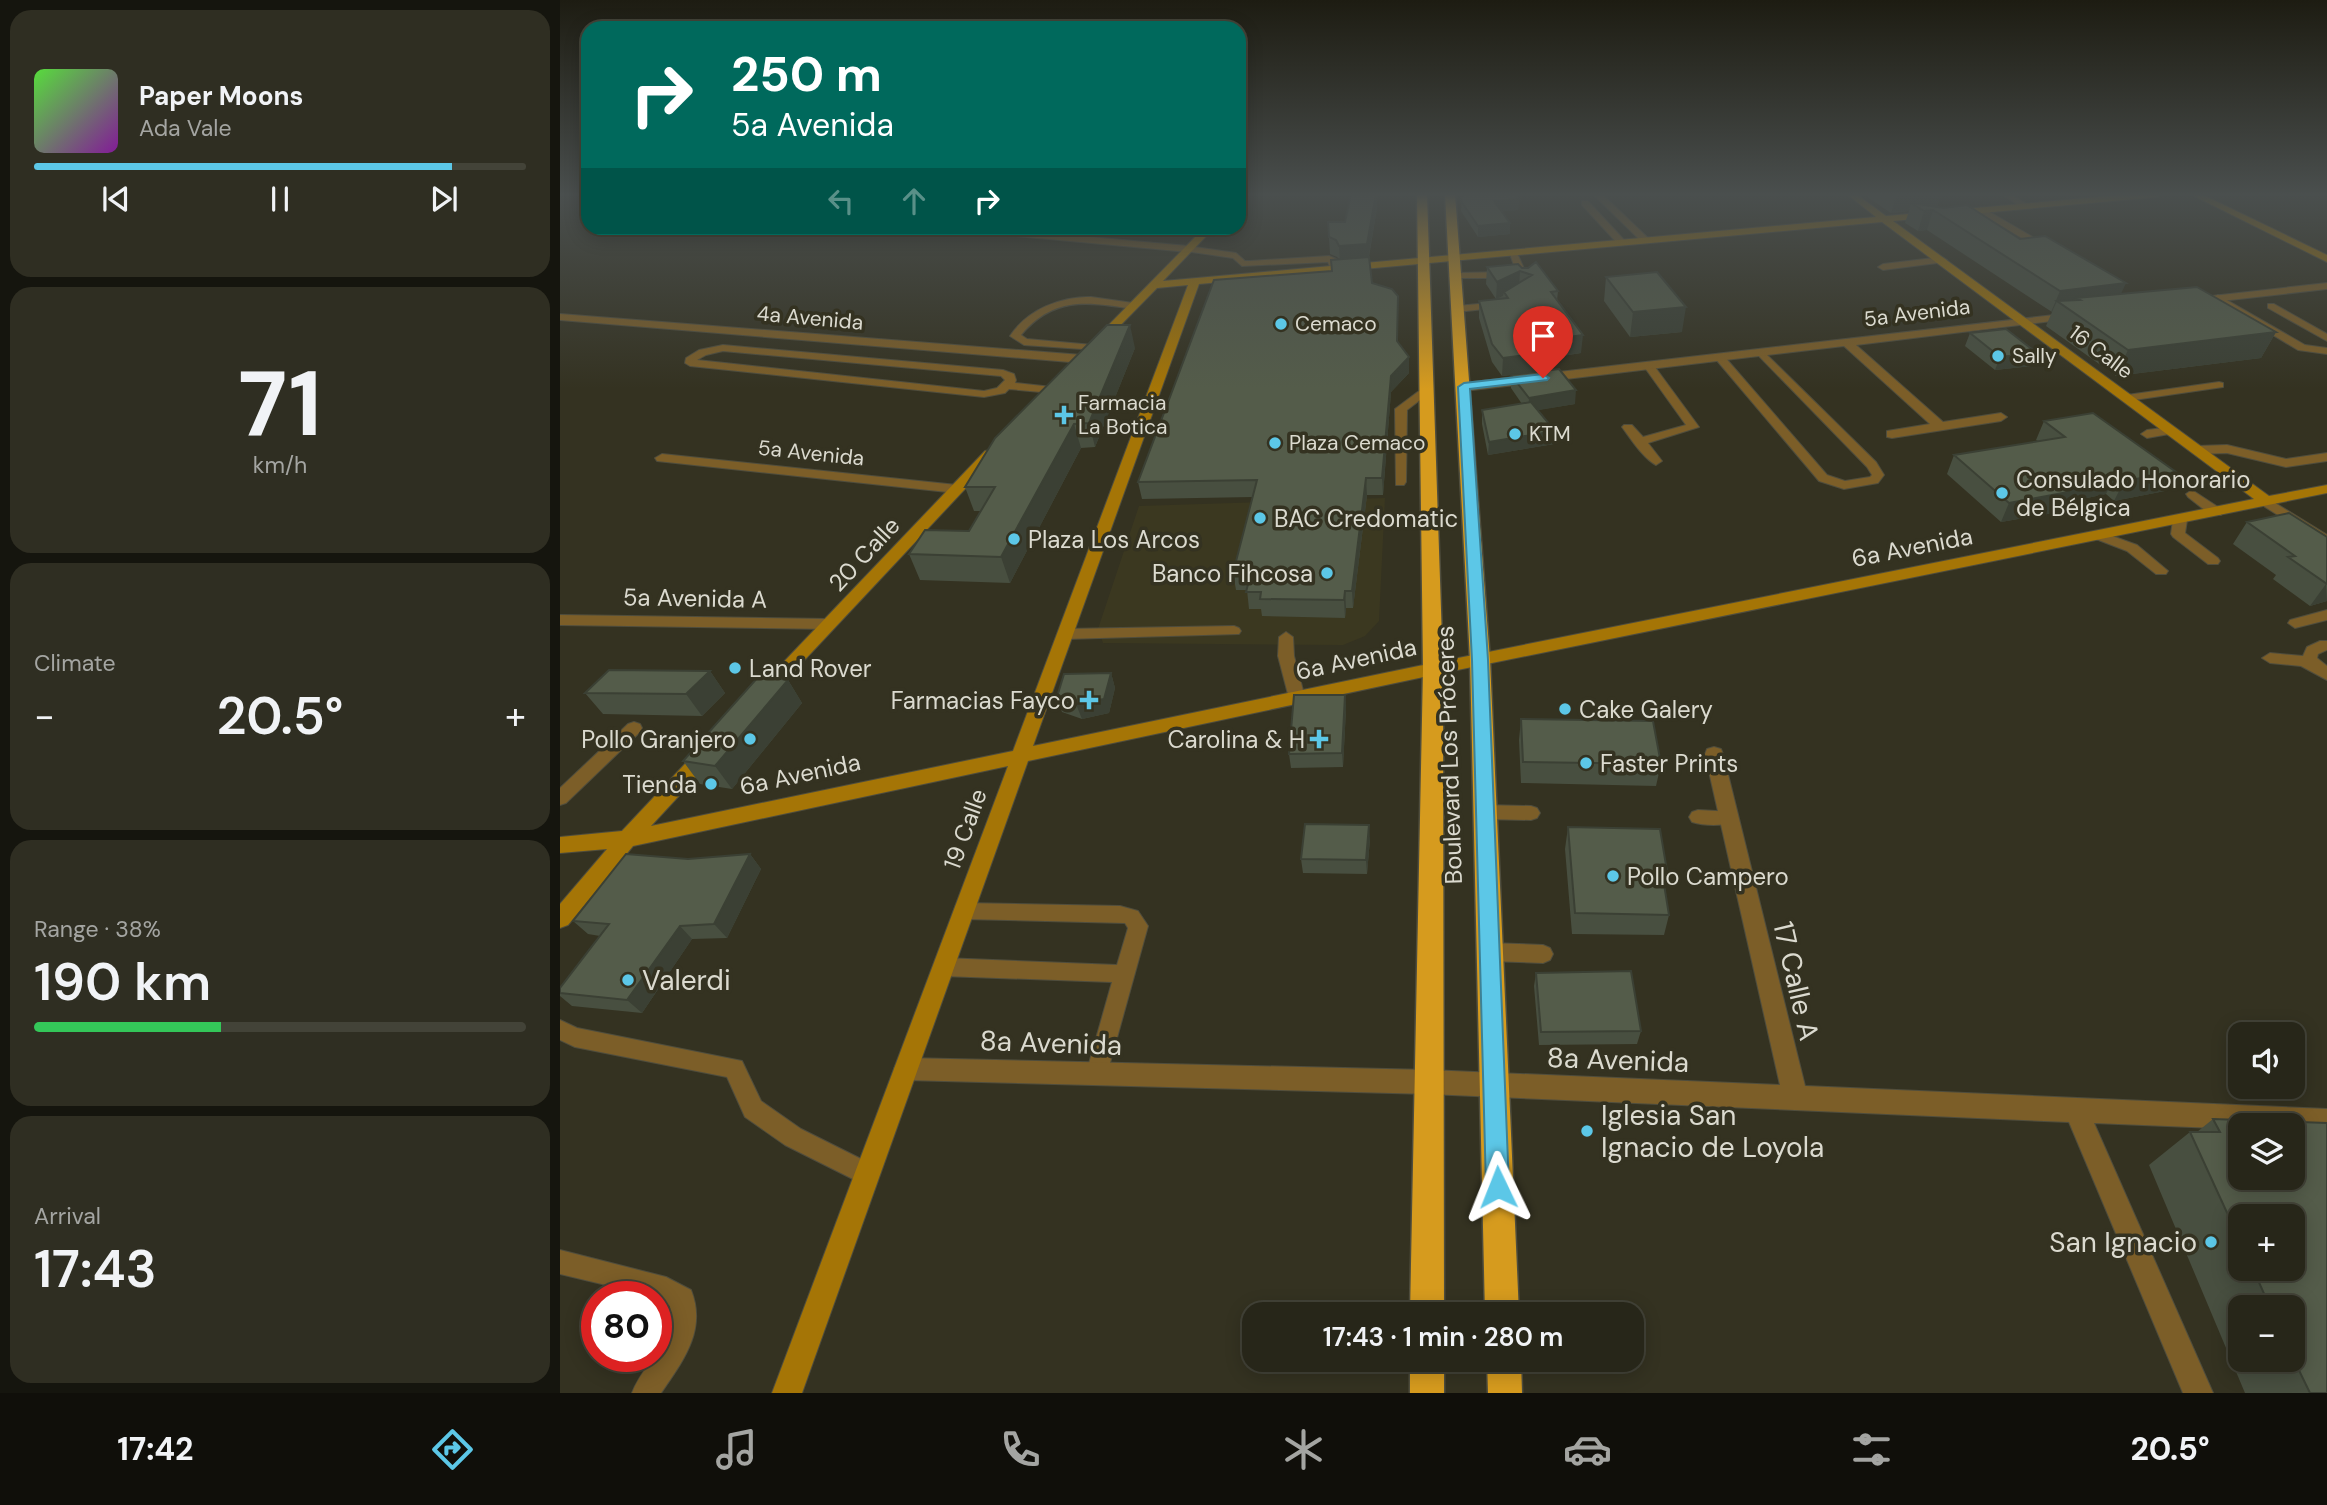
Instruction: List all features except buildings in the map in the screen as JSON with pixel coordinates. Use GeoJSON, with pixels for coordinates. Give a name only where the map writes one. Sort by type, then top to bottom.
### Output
{"type":"FeatureCollection","features":[{"type":"Feature","properties":{"kind":"highway","name":"Boulevard Los Próceres"},"geometry":{"type":"LineString","coordinates":[[1452,259],[1464,387],[1480,660],[1502,1302]]}},
{"type":"Feature","properties":{"kind":"highway","name":"Boulevard Los Próceres"},"geometry":{"type":"LineString","coordinates":[[1422,261],[1433,669],[1427,1302]]}},
{"type":"Feature","properties":{"kind":"highway"},"geometry":{"type":"LineString","coordinates":[[1427,1372],[1427,1393]]}},
{"type":"Feature","properties":{"kind":"highway"},"geometry":{"type":"LineString","coordinates":[[1504,1372],[1505,1393]]}},
{"type":"Feature","properties":{"kind":"street"},"geometry":{"type":"LineString","coordinates":[[1034,409],[1178,259]]}},
{"type":"Feature","properties":{"kind":"street"},"geometry":{"type":"LineString","coordinates":[[1153,285],[1442,259]]}},
{"type":"Feature","properties":{"kind":"street","name":"16 Calle"},"geometry":{"type":"LineString","coordinates":[[1942,260],[2267,502],[2327,542]]}},
{"type":"Feature","properties":{"kind":"street","name":"19 Calle"},"geometry":{"type":"LineString","coordinates":[[787,1393],[1194,283]]}},
{"type":"Feature","properties":{"kind":"street"},"geometry":{"type":"LineString","coordinates":[[2182,303],[2327,286]]}},
{"type":"Feature","properties":{"kind":"street","name":"5a Avenida"},"geometry":{"type":"LineString","coordinates":[[1464,387],[2091,313]]}},
{"type":"Feature","properties":{"kind":"street","name":"4a Avenida"},"geometry":{"type":"LineString","coordinates":[[560,317],[1058,357],[1087,353]]}},
{"type":"Feature","properties":{"kind":"street","name":"5a Avenida"},"geometry":{"type":"LineString","coordinates":[[1846,342],[1940,426]]}},
{"type":"Feature","properties":{"kind":"street"},"geometry":{"type":"LineString","coordinates":[[1892,434],[2001,417]]}},
{"type":"Feature","properties":{"kind":"street","name":"20 Calle"},"geometry":{"type":"LineString","coordinates":[[746,712],[999,445]]}},
{"type":"Feature","properties":{"kind":"street","name":"5a Avenida"},"geometry":{"type":"LineString","coordinates":[[662,458],[957,489]]}},
{"type":"Feature","properties":{"kind":"street","name":"6a Avenida"},"geometry":{"type":"LineString","coordinates":[[560,845],[627,839],[1433,669],[2327,489]]}},
{"type":"Feature","properties":{"kind":"street","name":"5a Avenida A"},"geometry":{"type":"LineString","coordinates":[[560,620],[829,624]]}},
{"type":"Feature","properties":{"kind":"street"},"geometry":{"type":"LineString","coordinates":[[560,919],[627,839],[719,741]]}},
{"type":"Feature","properties":{"kind":"street","name":"17 Calle A"},"geometry":{"type":"LineString","coordinates":[[1714,754],[1795,1097]]}},
{"type":"Feature","properties":{"kind":"street","name":"8a Avenida"},"geometry":{"type":"LineString","coordinates":[[906,1069],[1429,1082],[2327,1121]]}},
{"type":"Feature","properties":{"kind":"street"},"geometry":{"type":"LineString","coordinates":[[2076,1110],[2198,1393]]}},
{"type":"Feature","properties":{"kind":"lane"},"geometry":{"type":"LineString","coordinates":[[1239,259],[1242,263],[1250,264],[1329,259]]}},
{"type":"Feature","properties":{"kind":"lane"},"geometry":{"type":"LineString","coordinates":[[1329,259],[1333,261],[1335,270]]}},
{"type":"Feature","properties":{"kind":"lane"},"geometry":{"type":"LineString","coordinates":[[1454,276],[1522,277],[1515,259]]}},
{"type":"Feature","properties":{"kind":"lane"},"geometry":{"type":"LineString","coordinates":[[1883,267],[1942,260]]}},
{"type":"Feature","properties":{"kind":"lane"},"geometry":{"type":"LineString","coordinates":[[2218,298],[2302,348],[2327,351]]}},
{"type":"Feature","properties":{"kind":"lane"},"geometry":{"type":"LineString","coordinates":[[1087,353],[1024,342],[1015,337],[1048,306],[1062,302],[1083,300],[1133,306]]}},
{"type":"Feature","properties":{"kind":"lane"},"geometry":{"type":"LineString","coordinates":[[1457,309],[1495,307],[1513,300]]}},
{"type":"Feature","properties":{"kind":"lane"},"geometry":{"type":"LineString","coordinates":[[2271,306],[2327,338]]}},
{"type":"Feature","properties":{"kind":"lane"},"geometry":{"type":"LineString","coordinates":[[1006,386],[1011,380],[1010,376],[1003,373],[723,348],[703,352],[690,360],[690,363],[984,394],[1001,391],[1006,386],[1052,390]]}},
{"type":"Feature","properties":{"kind":"lane"},"geometry":{"type":"LineString","coordinates":[[1719,357],[1823,478],[1844,485],[1874,480],[1878,475],[1872,465],[1761,352]]}},
{"type":"Feature","properties":{"kind":"lane"},"geometry":{"type":"LineString","coordinates":[[1640,442],[1693,427],[1648,365]]}},
{"type":"Feature","properties":{"kind":"lane"},"geometry":{"type":"LineString","coordinates":[[2127,398],[2218,385]]}},
{"type":"Feature","properties":{"kind":"lane"},"geometry":{"type":"LineString","coordinates":[[1400,482],[1401,409],[1427,390]]}},
{"type":"Feature","properties":{"kind":"lane"},"geometry":{"type":"LineString","coordinates":[[1628,427],[1656,461]]}},
{"type":"Feature","properties":{"kind":"lane"},"geometry":{"type":"LineString","coordinates":[[2147,434],[2171,431]]}},
{"type":"Feature","properties":{"kind":"lane"},"geometry":{"type":"LineString","coordinates":[[2197,450],[2227,449],[2287,463],[2327,457]]}},
{"type":"Feature","properties":{"kind":"lane"},"geometry":{"type":"LineString","coordinates":[[2192,494],[2216,512]]}},
{"type":"Feature","properties":{"kind":"lane"},"geometry":{"type":"LineString","coordinates":[[2179,520],[2178,534],[2213,561]]}},
{"type":"Feature","properties":{"kind":"lane"},"geometry":{"type":"LineString","coordinates":[[2101,536],[2132,548],[2161,571]]}},
{"type":"Feature","properties":{"kind":"lane"},"geometry":{"type":"LineString","coordinates":[[2295,623],[2327,615]]}},
{"type":"Feature","properties":{"kind":"lane"},"geometry":{"type":"LineString","coordinates":[[1065,634],[1234,631]]}},
{"type":"Feature","properties":{"kind":"lane"},"geometry":{"type":"LineString","coordinates":[[1286,637],[1286,656],[1297,698]]}},
{"type":"Feature","properties":{"kind":"lane"},"geometry":{"type":"LineString","coordinates":[[2323,672],[2309,659],[2312,651],[2325,645]]}},
{"type":"Feature","properties":{"kind":"lane"},"geometry":{"type":"LineString","coordinates":[[2270,658],[2288,657],[2304,661],[2323,672]]}},
{"type":"Feature","properties":{"kind":"lane"},"geometry":{"type":"LineString","coordinates":[[560,798],[634,728]]}},
{"type":"Feature","properties":{"kind":"lane"},"geometry":{"type":"LineString","coordinates":[[1484,812],[1531,813]]}},
{"type":"Feature","properties":{"kind":"lane"},"geometry":{"type":"LineString","coordinates":[[1698,817],[1729,817]]}},
{"type":"Feature","properties":{"kind":"lane"},"geometry":{"type":"LineString","coordinates":[[963,911],[1131,917],[1138,926],[1097,1074]]}},
{"type":"Feature","properties":{"kind":"lane"},"geometry":{"type":"LineString","coordinates":[[1489,952],[1543,954]]}},
{"type":"Feature","properties":{"kind":"lane"},"geometry":{"type":"LineString","coordinates":[[943,967],[1124,974]]}},
{"type":"Feature","properties":{"kind":"lane"},"geometry":{"type":"LineString","coordinates":[[560,1030],[575,1037],[734,1068],[753,1108],[793,1137],[867,1174]]}},
{"type":"Feature","properties":{"kind":"lane"},"geometry":{"type":"LineString","coordinates":[[560,1262],[666,1289],[682,1299],[685,1327],[670,1357],[645,1393]]}},
{"type":"Feature","properties":{"kind":"shaded area"},"geometry":{"type":"Polygon","coordinates":[[[1385,498],[1379,621],[1365,636],[1343,645],[1103,643],[1098,629],[1139,506],[1385,498]]]}},
{"type":"Feature","properties":{"kind":"place","name":"Cemaco"},"geometry":{"type":"Point","coordinates":[1281,324]}},
{"type":"Feature","properties":{"kind":"place","name":"Sally"},"geometry":{"type":"Point","coordinates":[1998,356]}},
{"type":"Feature","properties":{"kind":"place","name":"Farmacia La Botica"},"geometry":{"type":"Point","coordinates":[1064,415]}},
{"type":"Feature","properties":{"kind":"place","name":"KTM"},"geometry":{"type":"Point","coordinates":[1515,434]}},
{"type":"Feature","properties":{"kind":"place","name":"Plaza Cemaco"},"geometry":{"type":"Point","coordinates":[1275,443]}},
{"type":"Feature","properties":{"kind":"place","name":"Consulado Honorario de Bélgica"},"geometry":{"type":"Point","coordinates":[2002,493]}},
{"type":"Feature","properties":{"kind":"place","name":"BAC Credomatic"},"geometry":{"type":"Point","coordinates":[1260,518]}},
{"type":"Feature","properties":{"kind":"place","name":"Plaza Los Arcos"},"geometry":{"type":"Point","coordinates":[1014,539]}},
{"type":"Feature","properties":{"kind":"place","name":"Banco Fihcosa"},"geometry":{"type":"Point","coordinates":[1327,573]}},
{"type":"Feature","properties":{"kind":"place","name":"Land Rover"},"geometry":{"type":"Point","coordinates":[735,668]}},
{"type":"Feature","properties":{"kind":"place","name":"Farmacias Fayco"},"geometry":{"type":"Point","coordinates":[1089,700]}},
{"type":"Feature","properties":{"kind":"place","name":"Cake Galery"},"geometry":{"type":"Point","coordinates":[1565,709]}},
{"type":"Feature","properties":{"kind":"place","name":"Pollo Granjero"},"geometry":{"type":"Point","coordinates":[750,739]}},
{"type":"Feature","properties":{"kind":"place","name":"Carolina & H"},"geometry":{"type":"Point","coordinates":[1319,739]}},
{"type":"Feature","properties":{"kind":"place","name":"Faster Prints"},"geometry":{"type":"Point","coordinates":[1586,763]}},
{"type":"Feature","properties":{"kind":"place","name":"Tienda"},"geometry":{"type":"Point","coordinates":[711,784]}},
{"type":"Feature","properties":{"kind":"place","name":"Pollo Campero"},"geometry":{"type":"Point","coordinates":[1613,876]}},
{"type":"Feature","properties":{"kind":"place","name":"Valerdi"},"geometry":{"type":"Point","coordinates":[628,980]}},
{"type":"Feature","properties":{"kind":"place","name":"Iglesia San Ignacio de Loyola"},"geometry":{"type":"Point","coordinates":[1587,1131]}},
{"type":"Feature","properties":{"kind":"place","name":"San Ignacio"},"geometry":{"type":"Point","coordinates":[2211,1242]}},
{"type":"Feature","properties":{"kind":"route"},"geometry":{"type":"LineString","coordinates":[[1498,1187],[1480,660],[1464,387],[1543,378]]}}]}
